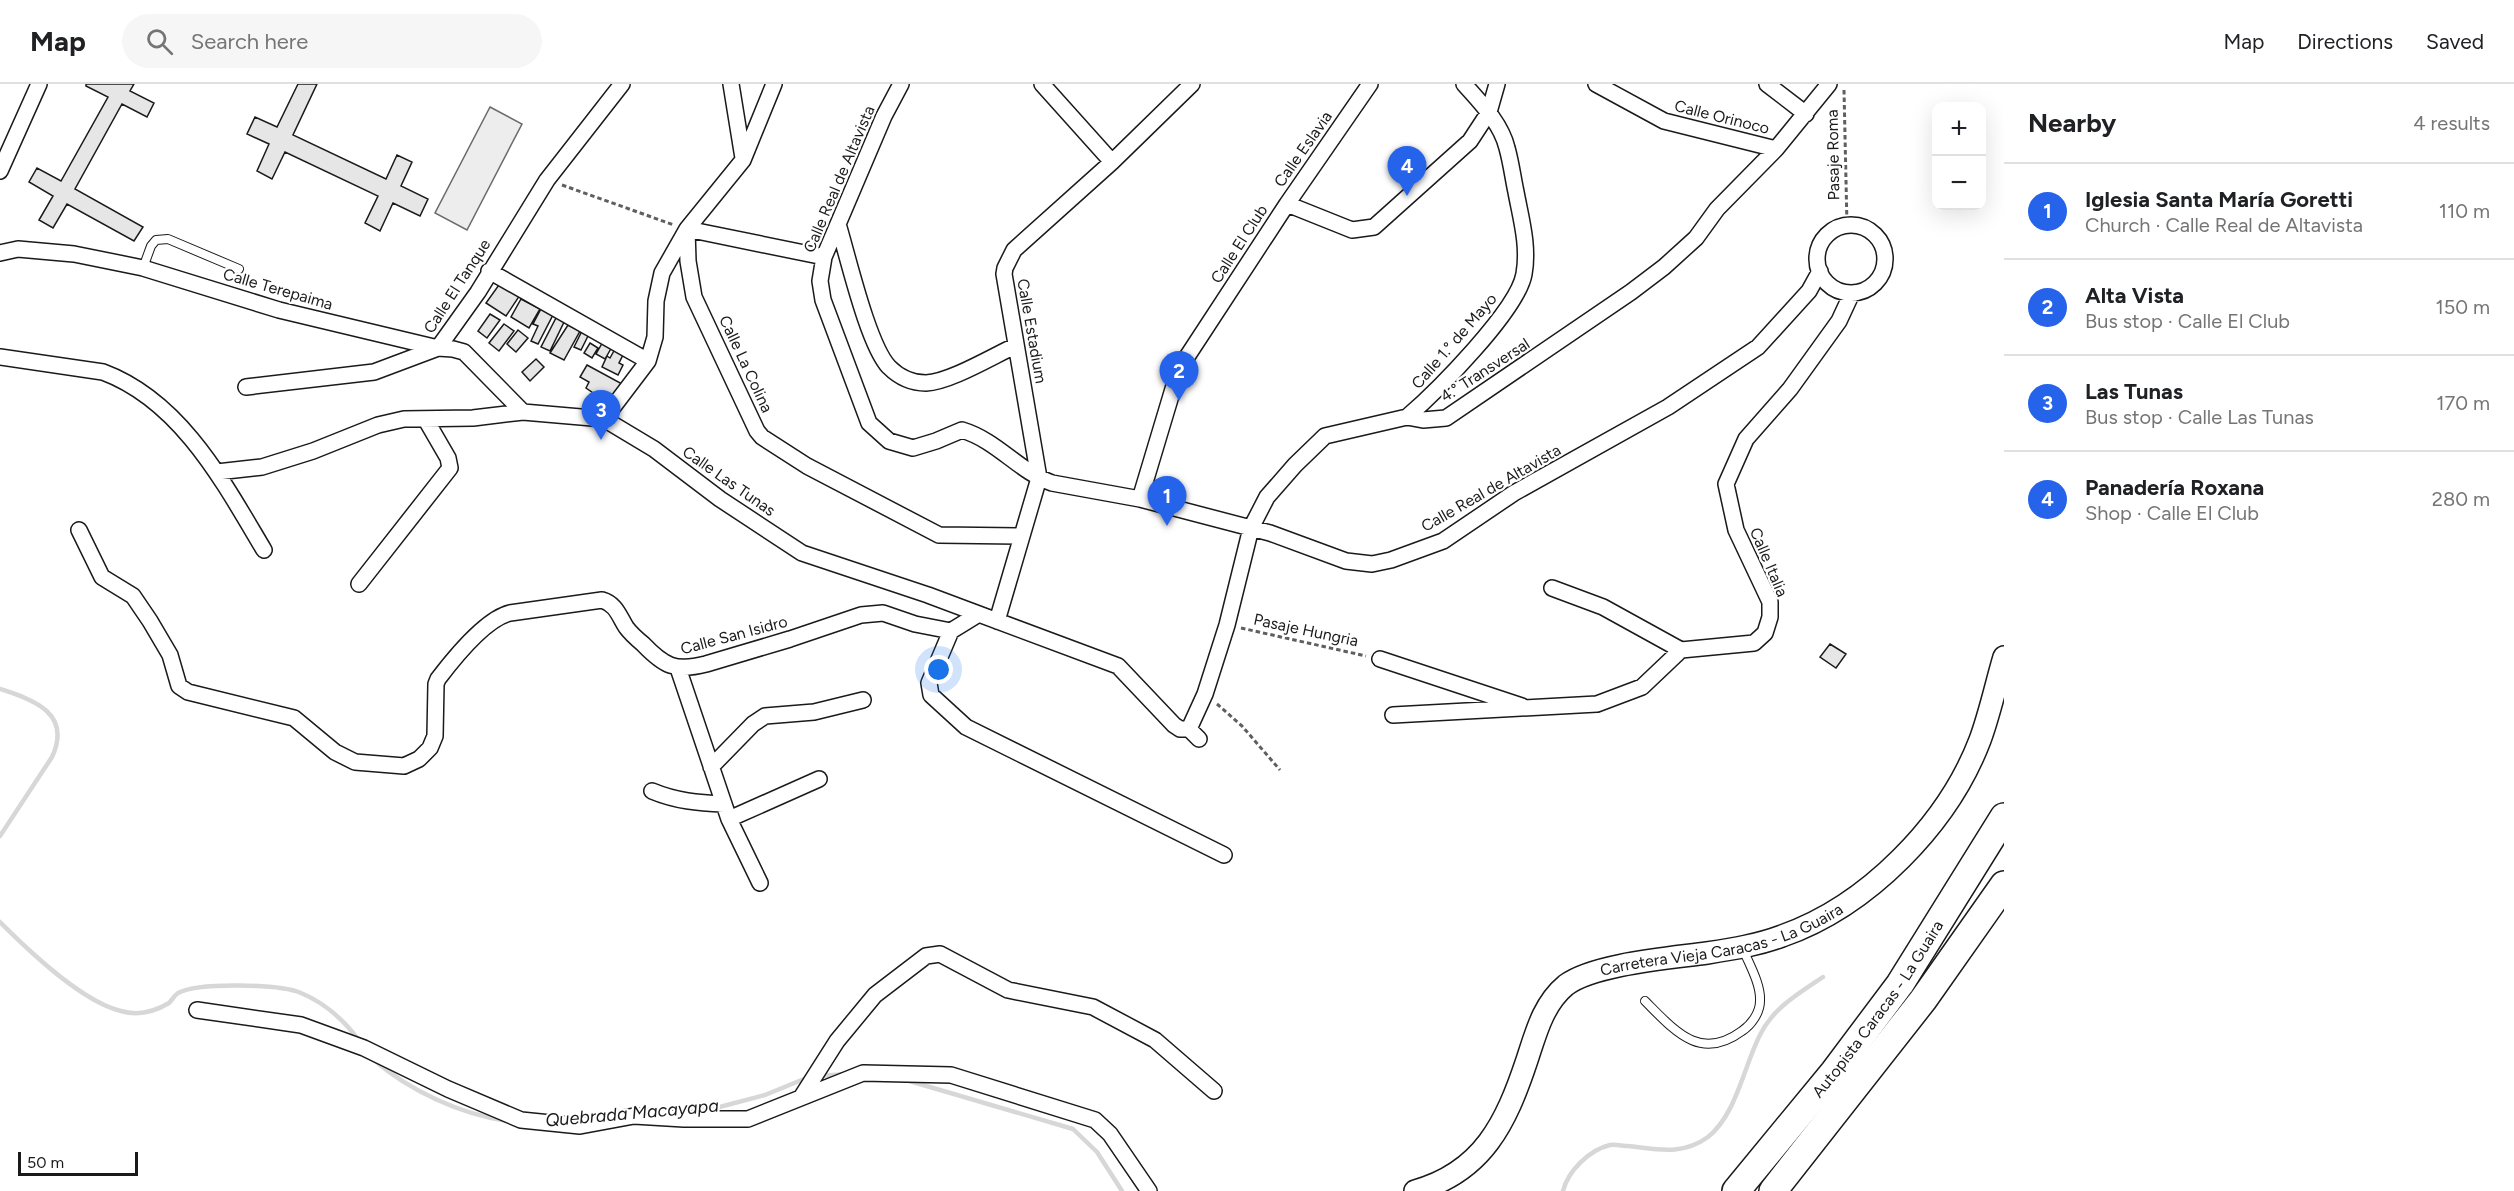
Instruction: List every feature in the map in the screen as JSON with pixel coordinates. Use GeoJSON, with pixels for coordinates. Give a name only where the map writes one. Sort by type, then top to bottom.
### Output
{"type":"FeatureCollection","features":[{"type":"Feature","properties":{"kind":"highway","name":"Autopista Caracas - La Guaira"},"geometry":{"type":"LineString","coordinates":[[1736,1191],[1834,1072],[1900,984],[2004,817]]}},
{"type":"Feature","properties":{"kind":"highway","name":"Autopista Caracas - La Guaira"},"geometry":{"type":"LineString","coordinates":[[1773,1191],[1923,1000],[2004,885]]}},
{"type":"Feature","properties":{"kind":"main road","name":"Carretera Vieja Caracas - La Guaira"},"geometry":{"type":"LineString","coordinates":[[1415,1191],[1455,1174],[1479,1155],[1491,1141],[1508,1110],[1543,1015],[1553,998],[1567,985],[1584,975],[1633,964],[1742,947],[1783,936],[1812,923],[1853,898],[1912,850],[1952,796],[1970,761],[1980,740],[2004,657]]}},
{"type":"Feature","properties":{"kind":"street"},"geometry":{"type":"LineString","coordinates":[[0,171],[39,84]]}},
{"type":"Feature","properties":{"kind":"street","name":"Calle El Tanque"},"geometry":{"type":"LineString","coordinates":[[246,387],[374,372],[438,348],[478,292],[547,180],[622,84]]}},
{"type":"Feature","properties":{"kind":"street"},"geometry":{"type":"LineString","coordinates":[[731,84],[743,160]]}},
{"type":"Feature","properties":{"kind":"street"},"geometry":{"type":"LineString","coordinates":[[604,419],[648,361],[655,337],[656,301],[662,273],[687,229],[743,160],[774,84]]}},
{"type":"Feature","properties":{"kind":"street","name":"Calle Real de Altavista"},"geometry":{"type":"LineString","coordinates":[[901,84],[884,116],[824,257],[820,280],[823,300],[869,423],[889,441],[913,448],[962,430],[980,436],[1039,478],[1052,483],[1140,499],[1251,528],[1347,561],[1372,564],[1391,560],[1443,541],[1514,493],[1668,407],[1758,347],[1809,291],[1820,271]]}},
{"type":"Feature","properties":{"kind":"street"},"geometry":{"type":"LineString","coordinates":[[1042,84],[1112,162]]}},
{"type":"Feature","properties":{"kind":"street","name":"Calle Eslavia"},"geometry":{"type":"LineString","coordinates":[[1287,204],[1370,84]]}},
{"type":"Feature","properties":{"kind":"street","name":"Calle 1.° de Mayo"},"geometry":{"type":"LineString","coordinates":[[1407,417],[1432,396],[1505,312],[1517,293],[1524,275],[1526,249],[1507,145],[1489,112],[1464,84]]}},
{"type":"Feature","properties":{"kind":"street","name":"Calle El Club"},"geometry":{"type":"LineString","coordinates":[[1140,499],[1179,369],[1287,204],[1352,230],[1374,227],[1470,141],[1489,112],[1497,84]]}},
{"type":"Feature","properties":{"kind":"street","name":"Calle Orinoco"},"geometry":{"type":"LineString","coordinates":[[1596,84],[1664,121],[1776,149]]}},
{"type":"Feature","properties":{"kind":"street"},"geometry":{"type":"LineString","coordinates":[[1767,84],[1806,114]]}},
{"type":"Feature","properties":{"kind":"street","name":"4.° Transversal"},"geometry":{"type":"LineString","coordinates":[[1194,734],[1227,625],[1251,528],[1267,497],[1295,465],[1325,436],[1407,417],[1423,420],[1446,418],[1631,292],[1664,267],[1696,238],[1717,209],[1776,149],[1829,84]]}},
{"type":"Feature","properties":{"kind":"street","name":"Calle Estadium"},"geometry":{"type":"LineString","coordinates":[[997,621],[1039,478],[1004,274],[1008,261],[1014,250],[1112,162],[1186,86]]}},
{"type":"Feature","properties":{"kind":"street"},"geometry":{"type":"LineString","coordinates":[[838,224],[874,343],[888,366],[900,376],[912,381],[927,383],[942,380],[1016,346]]}},
{"type":"Feature","properties":{"kind":"street"},"geometry":{"type":"LineString","coordinates":[[1847,226],[1868,230],[1876,237],[1885,256],[1884,267],[1873,286],[1852,293],[1833,287],[1820,271],[1818,260],[1822,242],[1835,230],[1847,226]]}},
{"type":"Feature","properties":{"kind":"street"},"geometry":{"type":"LineString","coordinates":[[687,229],[824,257]]}},
{"type":"Feature","properties":{"kind":"street","name":"Calle La Colina"},"geometry":{"type":"LineString","coordinates":[[687,229],[688,261],[694,297],[750,417],[762,437],[807,466],[939,535],[1022,536]]}},
{"type":"Feature","properties":{"kind":"street","name":"Calle Terepaima"},"geometry":{"type":"LineString","coordinates":[[0,253],[18,249],[74,254],[143,268],[279,310],[438,348],[464,352],[524,412]]}},
{"type":"Feature","properties":{"kind":"street"},"geometry":{"type":"LineString","coordinates":[[489,271],[648,361]]}},
{"type":"Feature","properties":{"kind":"street","name":"Calle Italia"},"geometry":{"type":"LineString","coordinates":[[1681,650],[1754,643],[1765,633],[1770,617],[1770,602],[1736,530],[1726,484],[1746,439],[1790,389],[1839,321],[1852,293]]}},
{"type":"Feature","properties":{"kind":"street"},"geometry":{"type":"LineString","coordinates":[[0,357],[97,371],[117,377],[164,410],[217,472],[264,550]]}},
{"type":"Feature","properties":{"kind":"street","name":"Calle Las Tunas"},"geometry":{"type":"LineString","coordinates":[[217,472],[262,467],[313,451],[390,421],[524,412],[604,419],[654,449],[720,499],[802,553],[928,595],[1118,666],[1174,725],[1194,734]]}},
{"type":"Feature","properties":{"kind":"street"},"geometry":{"type":"LineString","coordinates":[[359,584],[450,468],[448,458],[426,420]]}},
{"type":"Feature","properties":{"kind":"street","name":"Calle San Isidro"},"geometry":{"type":"LineString","coordinates":[[79,530],[102,577],[133,596],[150,621],[170,655],[179,686],[188,692],[294,718],[334,752],[355,762],[404,766],[419,759],[430,748],[435,736],[438,679],[483,629],[502,615],[602,600],[615,608],[628,629],[662,662],[678,668],[692,668],[861,615],[883,613],[915,624],[951,631]]}},
{"type":"Feature","properties":{"kind":"street"},"geometry":{"type":"LineString","coordinates":[[1393,715],[1597,704],[1642,687],[1681,650],[1603,607],[1552,588]]}},
{"type":"Feature","properties":{"kind":"street"},"geometry":{"type":"LineString","coordinates":[[977,615],[951,631],[929,683],[931,695],[966,727],[1224,855]]}},
{"type":"Feature","properties":{"kind":"street"},"geometry":{"type":"LineString","coordinates":[[1380,659],[1533,709]]}},
{"type":"Feature","properties":{"kind":"street"},"geometry":{"type":"LineString","coordinates":[[678,668],[727,812],[760,883]]}},
{"type":"Feature","properties":{"kind":"street"},"geometry":{"type":"LineString","coordinates":[[711,766],[753,724],[765,716],[814,712],[863,700]]}},
{"type":"Feature","properties":{"kind":"street"},"geometry":{"type":"LineString","coordinates":[[652,791],[673,800],[727,812],[819,779]]}},
{"type":"Feature","properties":{"kind":"street"},"geometry":{"type":"LineString","coordinates":[[802,1096],[837,1041],[875,995],[926,956],[940,954],[1008,990],[1093,1007],[1155,1040],[1214,1091]]}},
{"type":"Feature","properties":{"kind":"street"},"geometry":{"type":"LineString","coordinates":[[197,1010],[301,1025],[364,1048],[448,1089],[521,1120],[580,1126],[634,1116],[748,1119],[863,1073],[951,1075],[1095,1120],[1110,1134],[1149,1191]]}},
{"type":"Feature","properties":{"kind":"lane"},"geometry":{"type":"LineString","coordinates":[[143,268],[151,246],[156,240],[168,239],[239,269]]}},
{"type":"Feature","properties":{"kind":"lane"},"geometry":{"type":"LineString","coordinates":[[1646,1001],[1668,1025],[1704,1046],[1716,1045],[1728,1040],[1750,1024],[1761,1003],[1760,993],[1742,947]]}},
{"type":"Feature","properties":{"kind":"path","name":"Pasaje Roma"},"geometry":{"type":"LineString","coordinates":[[1844,84],[1847,226]]}},
{"type":"Feature","properties":{"kind":"path"},"geometry":{"type":"LineString","coordinates":[[547,180],[687,229]]}},
{"type":"Feature","properties":{"kind":"path","name":"Pasaje Hungria"},"geometry":{"type":"LineString","coordinates":[[1227,625],[1331,646],[1380,659]]}},
{"type":"Feature","properties":{"kind":"path"},"geometry":{"type":"LineString","coordinates":[[1206,694],[1242,726],[1280,770]]}},
{"type":"Feature","properties":{"kind":"shaded area"},"geometry":{"type":"Polygon","coordinates":[[[490,107],[522,124],[467,230],[435,213],[490,107]]]}},
{"type":"Feature","properties":{"kind":"building"},"geometry":{"type":"Polygon","coordinates":[[[86,84],[134,84],[130,91],[154,103],[147,117],[122,104],[75,189],[143,227],[134,241],[67,204],[53,228],[39,220],[53,196],[29,182],[37,168],[61,181],[108,97],[86,84]]]}},
{"type":"Feature","properties":{"kind":"building"},"geometry":{"type":"Polygon","coordinates":[[[298,84],[317,84],[293,135],[386,179],[397,155],[412,162],[401,186],[428,199],[420,216],[393,203],[380,231],[365,223],[378,196],[285,152],[272,179],[257,171],[269,144],[247,134],[255,117],[277,127],[298,84]]]}},
{"type":"Feature","properties":{"kind":"building"},"geometry":{"type":"Polygon","coordinates":[[[501,282],[520,295],[506,316],[486,303],[501,282]]]}},
{"type":"Feature","properties":{"kind":"building"},"geometry":{"type":"Polygon","coordinates":[[[521,299],[540,309],[529,328],[511,317],[521,299]]]}},
{"type":"Feature","properties":{"kind":"building"},"geometry":{"type":"Polygon","coordinates":[[[543,305],[555,311],[538,344],[531,341],[538,326],[533,324],[543,305]]]}},
{"type":"Feature","properties":{"kind":"building"},"geometry":{"type":"Polygon","coordinates":[[[490,314],[500,320],[487,338],[478,331],[490,314]]]}},
{"type":"Feature","properties":{"kind":"building"},"geometry":{"type":"Polygon","coordinates":[[[557,316],[565,320],[550,351],[541,347],[557,316]]]}},
{"type":"Feature","properties":{"kind":"building"},"geometry":{"type":"Polygon","coordinates":[[[504,324],[514,331],[499,351],[489,343],[504,324]]]}},
{"type":"Feature","properties":{"kind":"building"},"geometry":{"type":"Polygon","coordinates":[[[568,325],[580,331],[564,360],[550,353],[568,325]]]}},
{"type":"Feature","properties":{"kind":"building"},"geometry":{"type":"Polygon","coordinates":[[[583,329],[590,332],[581,350],[574,347],[583,329]]]}},
{"type":"Feature","properties":{"kind":"building"},"geometry":{"type":"Polygon","coordinates":[[[518,330],[528,338],[516,352],[507,344],[518,330]]]}},
{"type":"Feature","properties":{"kind":"building"},"geometry":{"type":"Polygon","coordinates":[[[604,340],[613,345],[605,359],[596,354],[604,340]]]}},
{"type":"Feature","properties":{"kind":"building"},"geometry":{"type":"Polygon","coordinates":[[[590,343],[598,348],[592,358],[584,353],[590,343]]]}},
{"type":"Feature","properties":{"kind":"building"},"geometry":{"type":"Polygon","coordinates":[[[615,349],[626,349],[619,363],[623,365],[618,375],[602,367],[607,356],[610,358],[615,349]]]}},
{"type":"Feature","properties":{"kind":"building"},"geometry":{"type":"Polygon","coordinates":[[[536,359],[544,367],[530,381],[522,372],[536,359]]]}},
{"type":"Feature","properties":{"kind":"building"},"geometry":{"type":"Polygon","coordinates":[[[587,365],[624,385],[614,400],[605,401],[586,388],[589,382],[580,377],[587,365]]]}},
{"type":"Feature","properties":{"kind":"building"},"geometry":{"type":"Polygon","coordinates":[[[1830,644],[1846,654],[1836,668],[1820,657],[1830,644]]]}},
{"type":"Feature","properties":{"kind":"waterway","name":"Quebrada Macayapa"},"geometry":{"type":"LineString","coordinates":[[0,689],[26,698],[47,711],[54,719],[57,730],[57,742],[52,757],[0,836]]}},
{"type":"Feature","properties":{"kind":"waterway","name":"Quebrada Macayapa"},"geometry":{"type":"LineString","coordinates":[[0,922],[56,974],[89,997],[121,1011],[134,1013],[152,1011],[169,1003],[178,993],[188,989],[220,986],[275,988],[301,993],[326,1007],[348,1027],[360,1042]]}},
{"type":"Feature","properties":{"kind":"waterway"},"geometry":{"type":"LineString","coordinates":[[1563,1191],[1580,1162],[1594,1151],[1610,1145],[1669,1150],[1689,1147],[1708,1137],[1718,1128],[1733,1103],[1754,1047],[1765,1025],[1787,1002],[1823,977]]}},
{"type":"Feature","properties":{"kind":"waterway","name":"Quebrada Macayapa"},"geometry":{"type":"LineString","coordinates":[[374,1060],[403,1082],[436,1099],[471,1113],[507,1121]]}},
{"type":"Feature","properties":{"kind":"waterway","name":"Quebrada Macayapa"},"geometry":{"type":"LineString","coordinates":[[820,1076],[845,1074]]}},
{"type":"Feature","properties":{"kind":"waterway","name":"Quebrada Macayapa"},"geometry":{"type":"LineString","coordinates":[[649,1110],[712,1109],[765,1095],[809,1077]]}},
{"type":"Feature","properties":{"kind":"waterway","name":"Quebrada Macayapa"},"geometry":{"type":"LineString","coordinates":[[906,1080],[1073,1129],[1097,1152],[1122,1191]]}},
{"type":"Feature","properties":{"kind":"place","name":"Panadería Roxana"},"geometry":{"type":"Point","coordinates":[1407,196]}},
{"type":"Feature","properties":{"kind":"place","name":"Alta Vista"},"geometry":{"type":"Point","coordinates":[1179,401]}},
{"type":"Feature","properties":{"kind":"place","name":"Las Tunas"},"geometry":{"type":"Point","coordinates":[601,440]}},
{"type":"Feature","properties":{"kind":"place","name":"Iglesia Santa María Goretti"},"geometry":{"type":"Point","coordinates":[1167,526]}}]}
